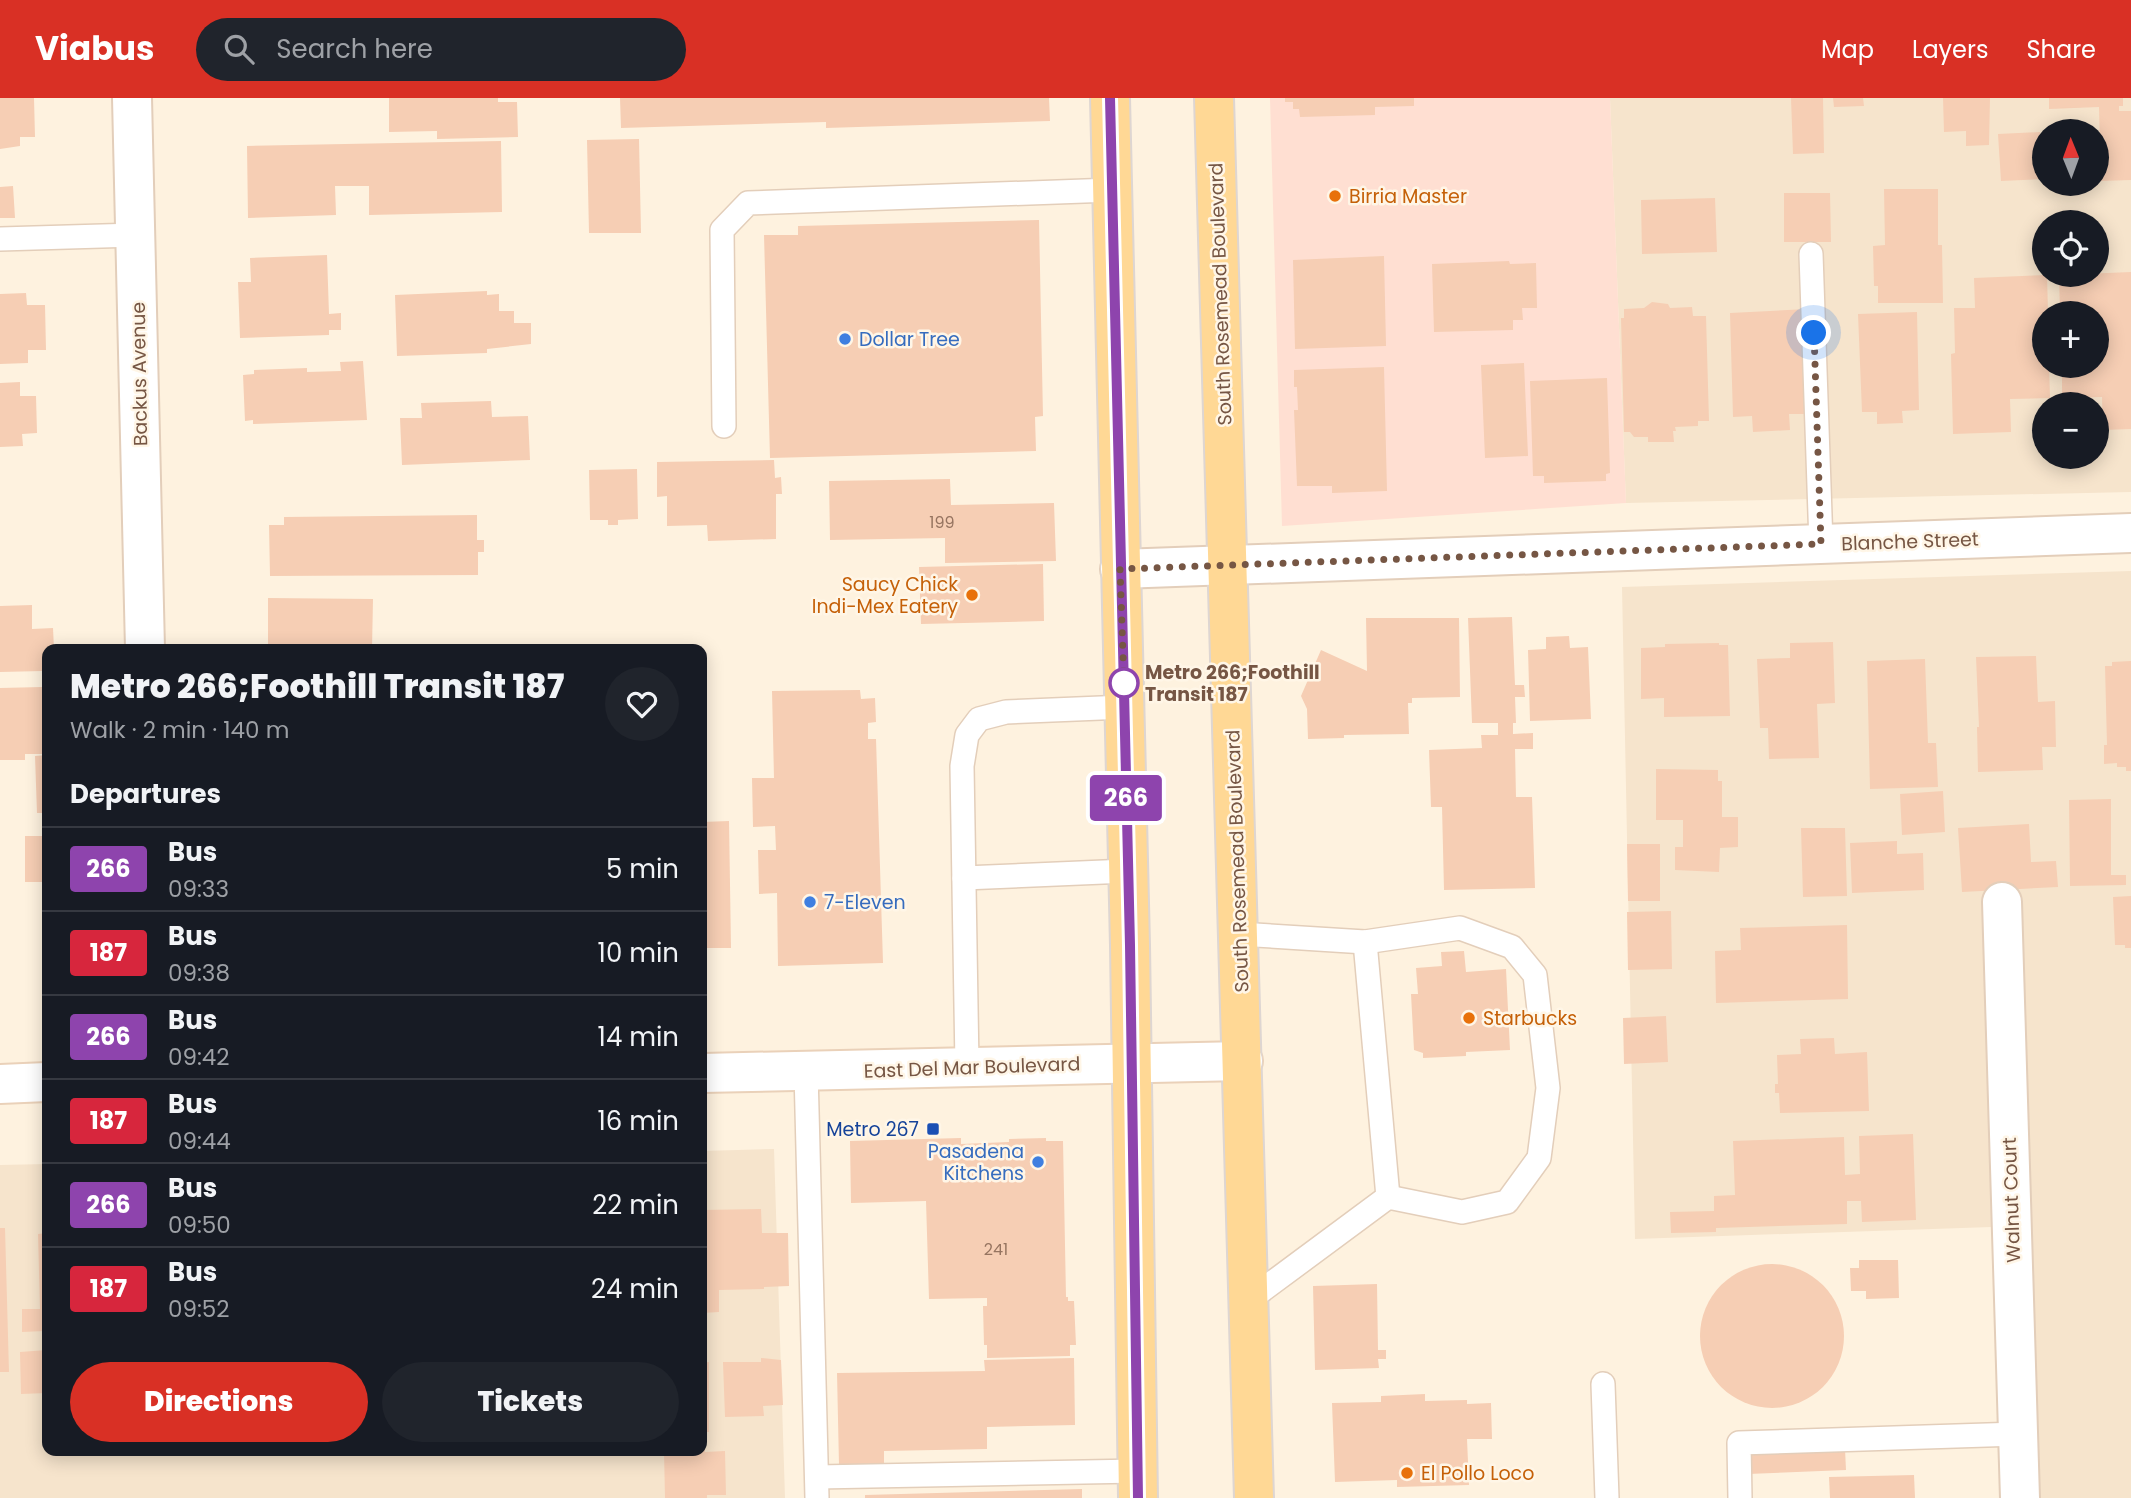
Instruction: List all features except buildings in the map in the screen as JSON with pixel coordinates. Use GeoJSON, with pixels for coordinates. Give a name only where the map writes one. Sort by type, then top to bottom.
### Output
{"type":"FeatureCollection","features":[{"type":"Feature","properties":{"kind":"main road"},"geometry":{"type":"LineString","coordinates":[[1110,98],[1125,707],[1138,1484]]}},
{"type":"Feature","properties":{"kind":"main road","name":"South Rosemead Boulevard"},"geometry":{"type":"LineString","coordinates":[[1214,98],[1240,934],[1254,1498]]}},
{"type":"Feature","properties":{"kind":"street","name":"Backus Avenue"},"geometry":{"type":"LineString","coordinates":[[132,98],[145,644]]}},
{"type":"Feature","properties":{"kind":"street","name":"Blanche Street"},"geometry":{"type":"LineString","coordinates":[[1120,569],[2131,533]]}},
{"type":"Feature","properties":{"kind":"street","name":"Walnut Court"},"geometry":{"type":"LineString","coordinates":[[2002,902],[2020,1498]]}},
{"type":"Feature","properties":{"kind":"street","name":"East Del Mar Boulevard"},"geometry":{"type":"LineString","coordinates":[[707,1073],[1243,1061]]}},
{"type":"Feature","properties":{"kind":"street"},"geometry":{"type":"LineString","coordinates":[[0,1084],[42,1082]]}},
{"type":"Feature","properties":{"kind":"lane"},"geometry":{"type":"LineString","coordinates":[[724,426],[722,230],[748,203],[1112,190]]}},
{"type":"Feature","properties":{"kind":"lane"},"geometry":{"type":"LineString","coordinates":[[0,239],[136,235]]}},
{"type":"Feature","properties":{"kind":"lane"},"geometry":{"type":"LineString","coordinates":[[1811,254],[1821,544]]}},
{"type":"Feature","properties":{"kind":"lane"},"geometry":{"type":"LineString","coordinates":[[967,1066],[962,766],[967,735],[979,719],[1006,712],[1125,707]]}},
{"type":"Feature","properties":{"kind":"lane"},"geometry":{"type":"LineString","coordinates":[[964,878],[1128,871]]}},
{"type":"Feature","properties":{"kind":"lane"},"geometry":{"type":"LineString","coordinates":[[1240,934],[1365,942],[1460,928],[1512,947],[1535,975],[1548,1088],[1539,1158],[1507,1202],[1462,1212],[1388,1197],[1249,1300]]}},
{"type":"Feature","properties":{"kind":"lane"},"geometry":{"type":"LineString","coordinates":[[1365,942],[1388,1197]]}},
{"type":"Feature","properties":{"kind":"lane"},"geometry":{"type":"LineString","coordinates":[[806,1072],[817,1488],[1138,1484]]}},
{"type":"Feature","properties":{"kind":"lane"},"geometry":{"type":"LineString","coordinates":[[1603,1384],[1607,1498]]}},
{"type":"Feature","properties":{"kind":"lane"},"geometry":{"type":"LineString","coordinates":[[1740,1498],[1739,1443],[2018,1434]]}},
{"type":"Feature","properties":{"kind":"shaded area"},"geometry":{"type":"Polygon","coordinates":[[[1270,98],[1610,98],[1626,503],[1282,526],[1270,98]]]}},
{"type":"Feature","properties":{"kind":"shaded area"},"geometry":{"type":"Polygon","coordinates":[[[1610,98],[2131,98],[2131,492],[1626,503],[1610,98]]]}},
{"type":"Feature","properties":{"kind":"shaded area"},"geometry":{"type":"Polygon","coordinates":[[[2131,571],[2131,1498],[2031,1498],[2021,1226],[1635,1239],[1622,587],[2131,571]]]}},
{"type":"Feature","properties":{"kind":"shaded area"},"geometry":{"type":"Polygon","coordinates":[[[774,1149],[785,1498],[0,1498],[0,1165],[42,1164],[42,1456],[707,1456],[707,1151],[774,1149]]]}},
{"type":"Feature","properties":{"kind":"bus line","name":"266"},"geometry":{"type":"LineString","coordinates":[[1110,98],[1130,945],[1138,1498]]}},
{"type":"Feature","properties":{"kind":"place","name":"Birria Master"},"geometry":{"type":"Point","coordinates":[1335,196]}},
{"type":"Feature","properties":{"kind":"place","name":"Dollar Tree"},"geometry":{"type":"Point","coordinates":[845,339]}},
{"type":"Feature","properties":{"kind":"place","name":"Saucy Chick Indi-Mex Eatery"},"geometry":{"type":"Point","coordinates":[972,595]}},
{"type":"Feature","properties":{"kind":"place","name":"Metro 266;Foothill Transit 187"},"geometry":{"type":"Point","coordinates":[1124,683]}},
{"type":"Feature","properties":{"kind":"place","name":"7-Eleven"},"geometry":{"type":"Point","coordinates":[810,902]}},
{"type":"Feature","properties":{"kind":"place","name":"Starbucks"},"geometry":{"type":"Point","coordinates":[1469,1018]}},
{"type":"Feature","properties":{"kind":"place","name":"Metro 267"},"geometry":{"type":"Point","coordinates":[933,1129]}},
{"type":"Feature","properties":{"kind":"place","name":"Pasadena Kitchens"},"geometry":{"type":"Point","coordinates":[1038,1162]}},
{"type":"Feature","properties":{"kind":"place","name":"El Pollo Loco"},"geometry":{"type":"Point","coordinates":[1407,1473]}},
{"type":"Feature","properties":{"kind":"route"},"geometry":{"type":"LineString","coordinates":[[1124,683],[1120,569],[1821,544],[1814,333]]}}]}
